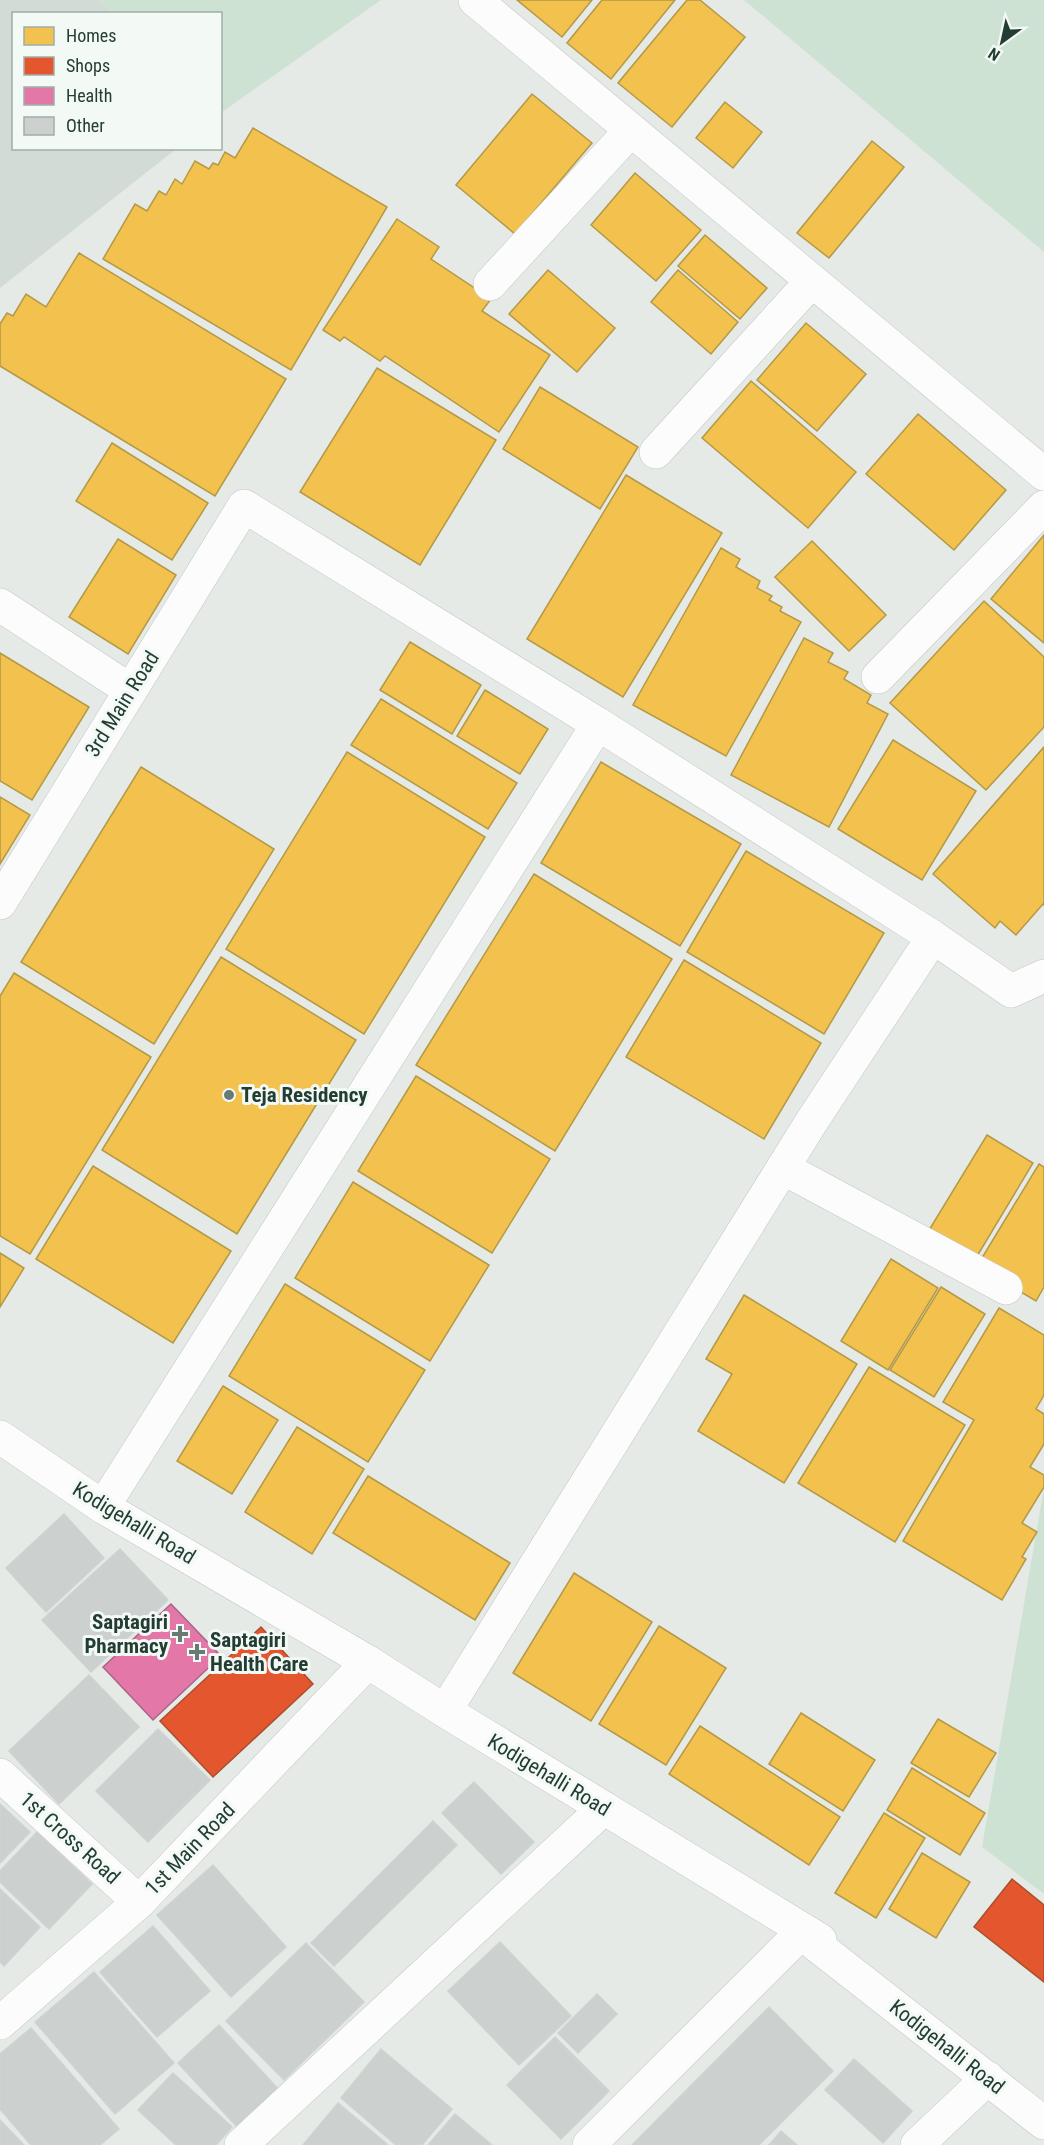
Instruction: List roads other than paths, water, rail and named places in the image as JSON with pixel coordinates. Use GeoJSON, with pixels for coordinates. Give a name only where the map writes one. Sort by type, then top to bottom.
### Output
{"type":"FeatureCollection","features":[{"type":"Feature","properties":{"kind":"street"},"geometry":{"type":"LineString","coordinates":[[475,0],[1044,474]]}},
{"type":"Feature","properties":{"kind":"street"},"geometry":{"type":"LineString","coordinates":[[490,284],[632,130]]}},
{"type":"Feature","properties":{"kind":"street"},"geometry":{"type":"LineString","coordinates":[[656,452],[812,281]]}},
{"type":"Feature","properties":{"kind":"street","name":"3rd Main Road"},"geometry":{"type":"LineString","coordinates":[[0,903],[244,506],[597,724]]}},
{"type":"Feature","properties":{"kind":"street"},"geometry":{"type":"LineString","coordinates":[[878,677],[1044,507]]}},
{"type":"Feature","properties":{"kind":"street"},"geometry":{"type":"LineString","coordinates":[[0,605],[130,690]]}},
{"type":"Feature","properties":{"kind":"street"},"geometry":{"type":"LineString","coordinates":[[103,1507],[597,724],[933,938],[1011,991],[1044,976]]}},
{"type":"Feature","properties":{"kind":"street"},"geometry":{"type":"LineString","coordinates":[[445,1711],[783,1168],[933,938]]}},
{"type":"Feature","properties":{"kind":"street"},"geometry":{"type":"LineString","coordinates":[[783,1168],[1006,1288]]}},
{"type":"Feature","properties":{"kind":"street","name":"Kodigehalli Road"},"geometry":{"type":"LineString","coordinates":[[0,1437],[103,1507],[369,1662],[445,1711],[820,1940],[801,1933]]}},
{"type":"Feature","properties":{"kind":"street","name":"1st Main Road"},"geometry":{"type":"LineString","coordinates":[[0,2023],[139,1902],[369,1662]]}},
{"type":"Feature","properties":{"kind":"street","name":"1st Cross Road"},"geometry":{"type":"LineString","coordinates":[[0,1775],[139,1902]]}},
{"type":"Feature","properties":{"kind":"street"},"geometry":{"type":"LineString","coordinates":[[241,2145],[604,1808]]}},
{"type":"Feature","properties":{"kind":"street"},"geometry":{"type":"LineString","coordinates":[[589,2145],[801,1933]]}},
{"type":"Feature","properties":{"kind":"street","name":"Kodigehalli Road"},"geometry":{"type":"LineString","coordinates":[[801,1933],[1044,2124]]}},
{"type":"Feature","properties":{"kind":"street"},"geometry":{"type":"LineString","coordinates":[[917,2145],[988,2078]]}},
{"type":"Feature","properties":{"kind":"place","name":"Teja Residency"},"geometry":{"type":"Point","coordinates":[229,1095]}},
{"type":"Feature","properties":{"kind":"place","name":"Saptagiri Pharmacy"},"geometry":{"type":"Point","coordinates":[180,1634]}},
{"type":"Feature","properties":{"kind":"place","name":"Saptagiri Health Care"},"geometry":{"type":"Point","coordinates":[197,1652]}}]}
